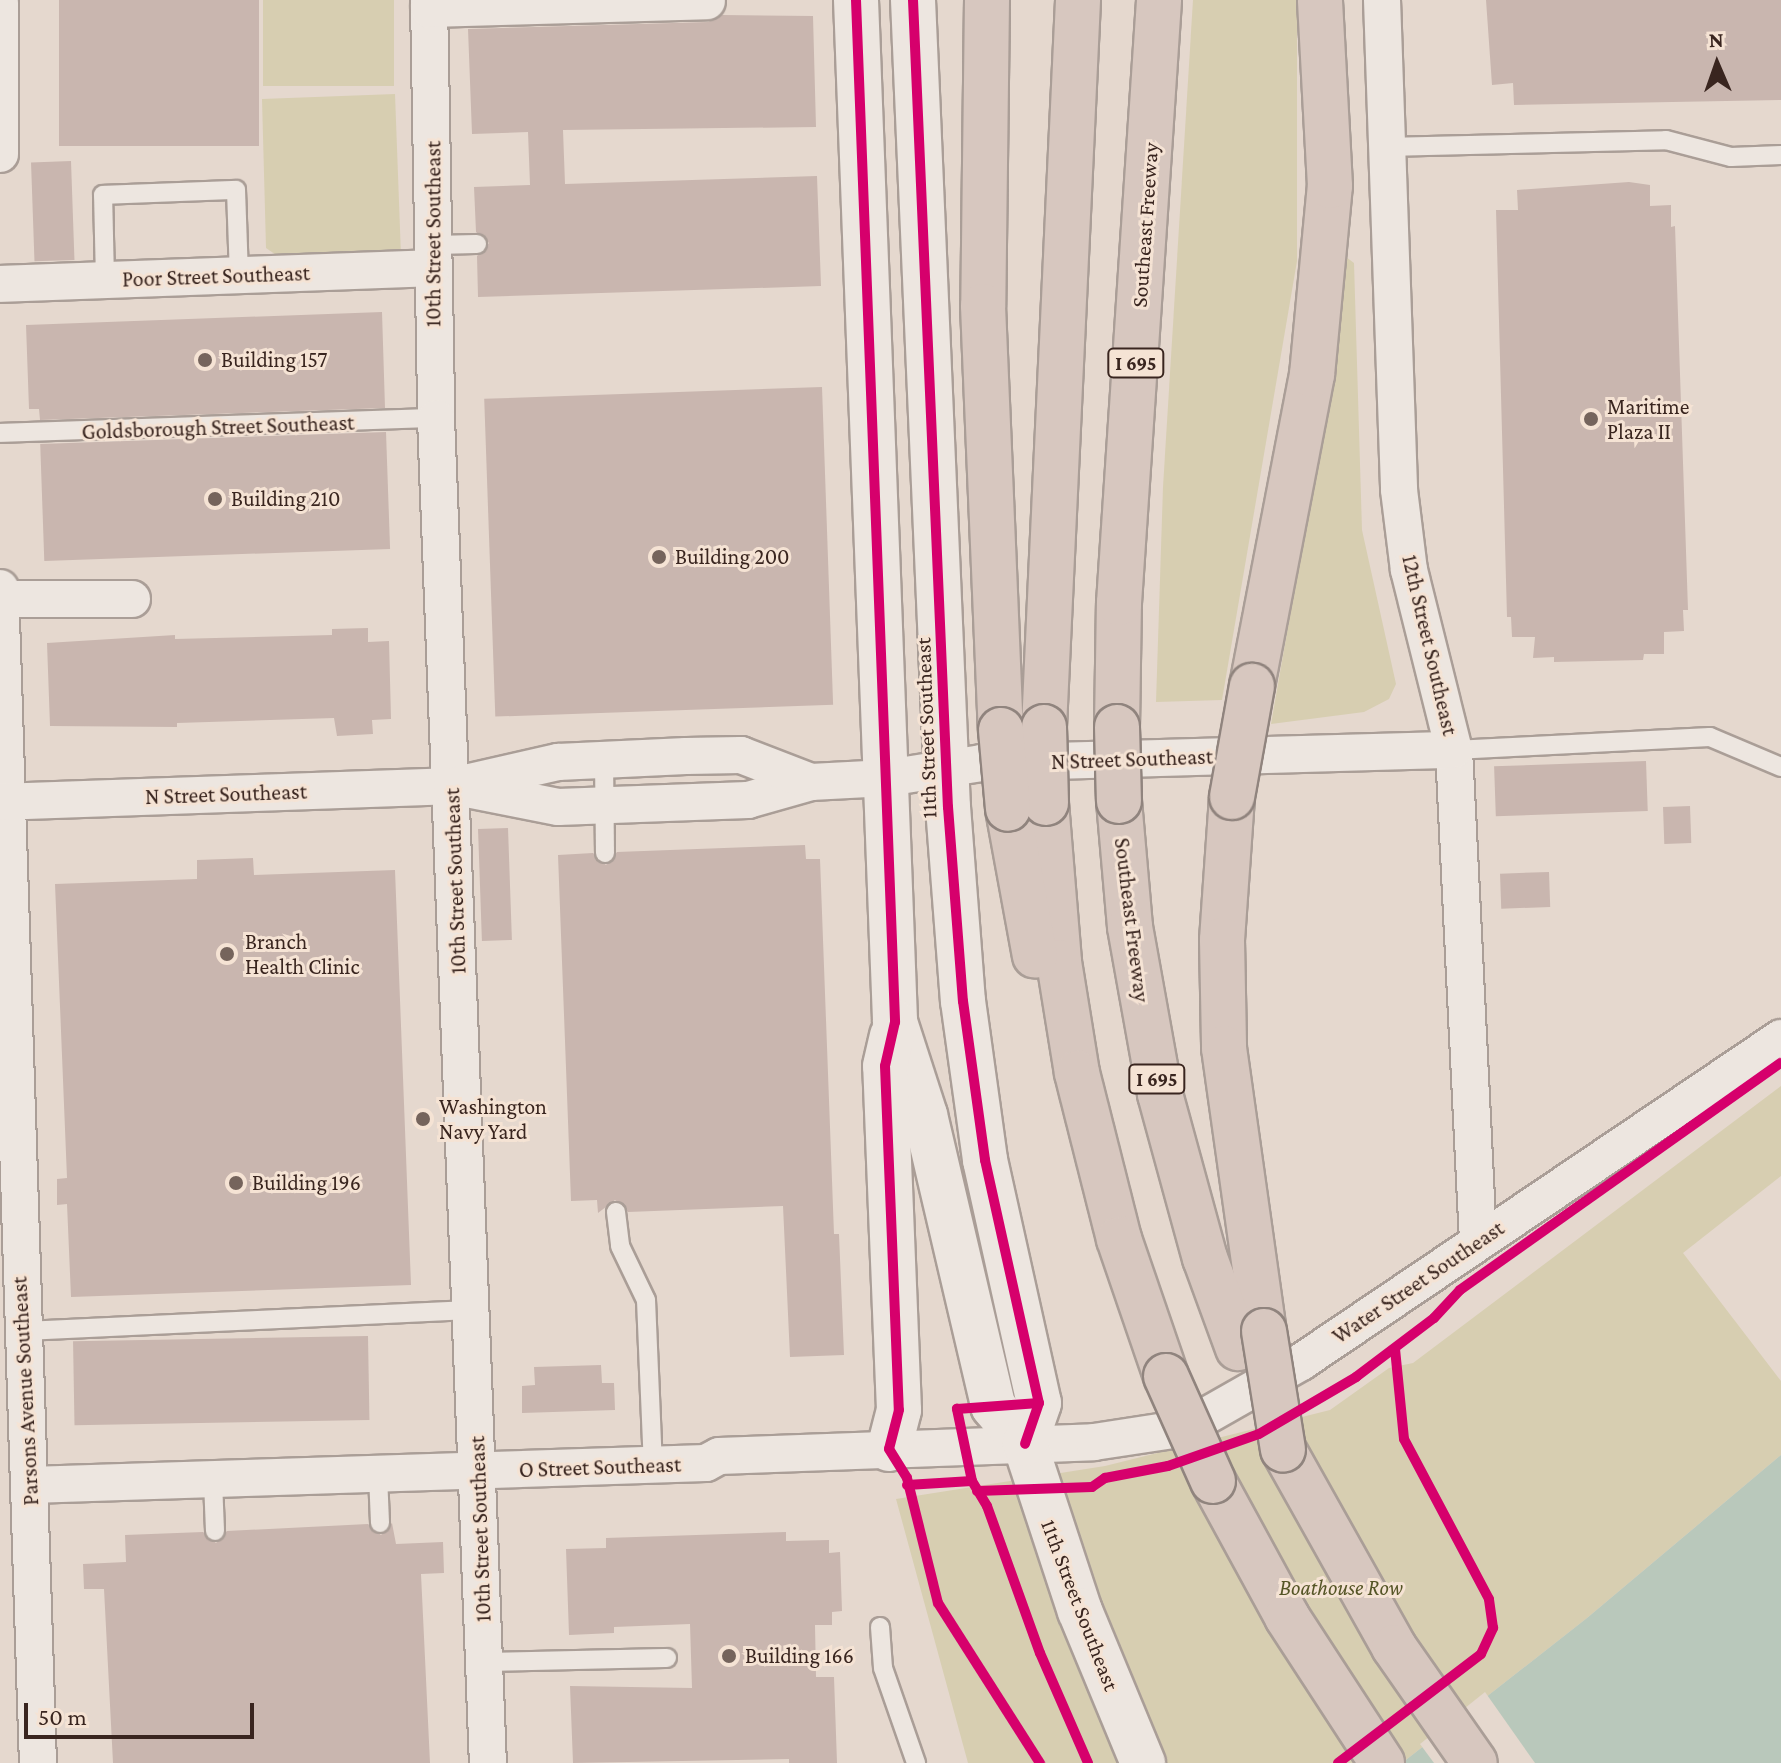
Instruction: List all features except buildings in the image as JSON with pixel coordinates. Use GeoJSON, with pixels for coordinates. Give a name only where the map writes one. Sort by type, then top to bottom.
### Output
{"type":"FeatureCollection","features":[{"type":"Feature","properties":{"kind":"highway"},"geometry":{"type":"LineString","coordinates":[[987,0],[983,322],[1001,730],[1027,806],[1059,962],[1077,1073],[1115,1226],[1166,1376],[1213,1481],[1287,1617],[1382,1763]]}},
{"type":"Feature","properties":{"kind":"highway"},"geometry":{"type":"LineString","coordinates":[[1027,806],[1044,727],[1078,0]]}},
{"type":"Feature","properties":{"kind":"highway","name":"Southeast Freeway"},"geometry":{"type":"LineString","coordinates":[[1159,0],[1119,603],[1119,801],[1130,927],[1160,1094],[1205,1258],[1251,1339],[1283,1449],[1342,1562],[1415,1678],[1475,1763]]}},
{"type":"Feature","properties":{"kind":"highway"},"geometry":{"type":"LineString","coordinates":[[1251,1339],[1224,1048],[1222,940],[1232,797],[1312,375],[1330,186],[1320,0]]}},
{"type":"Feature","properties":{"kind":"main road","name":"11th Street Southeast"},"geometry":{"type":"LineString","coordinates":[[856,0],[895,1022],[925,1115],[993,1406],[1025,1444],[1069,1584],[1143,1763]]}},
{"type":"Feature","properties":{"kind":"main road","name":"11th Street Southeast"},"geometry":{"type":"LineString","coordinates":[[913,0],[947,768],[974,1094],[1002,1249],[1039,1403],[1025,1444]]}},
{"type":"Feature","properties":{"kind":"main road"},"geometry":{"type":"LineString","coordinates":[[889,1449],[899,1410],[885,1066],[895,1022]]}},
{"type":"Feature","properties":{"kind":"street","name":"12th Street Southeast"},"geometry":{"type":"LineString","coordinates":[[1382,0],[1399,490],[1409,570],[1454,750],[1478,1241]]}},
{"type":"Feature","properties":{"kind":"street"},"geometry":{"type":"LineString","coordinates":[[429,4],[707,1]]}},
{"type":"Feature","properties":{"kind":"street"},"geometry":{"type":"LineString","coordinates":[[0,3],[0,154]]}},
{"type":"Feature","properties":{"kind":"street","name":"10th Street Southeast"},"geometry":{"type":"LineString","coordinates":[[429,4],[436,418],[488,1763]]}},
{"type":"Feature","properties":{"kind":"street","name":"Poor Street Southeast"},"geometry":{"type":"LineString","coordinates":[[0,284],[239,276],[433,257]]}},
{"type":"Feature","properties":{"kind":"street","name":"Parsons Avenue Southeast"},"geometry":{"type":"LineString","coordinates":[[0,588],[9,1238],[23,1331],[38,1763]]}},
{"type":"Feature","properties":{"kind":"street"},"geometry":{"type":"LineString","coordinates":[[0,599],[132,599]]}},
{"type":"Feature","properties":{"kind":"street","name":"N Street Southeast"},"geometry":{"type":"LineString","coordinates":[[452,786],[558,807],[748,800],[811,782],[887,778],[982,763],[1454,750]]}},
{"type":"Feature","properties":{"kind":"street","name":"N Street Southeast"},"geometry":{"type":"LineString","coordinates":[[2,802],[452,786],[558,762],[741,755],[811,782]]}},
{"type":"Feature","properties":{"kind":"street","name":"Water Street Southeast"},"geometry":{"type":"LineString","coordinates":[[1025,1444],[1131,1439],[1204,1420],[1301,1362],[1781,1038]]}},
{"type":"Feature","properties":{"kind":"street","name":"O Street Southeast"},"geometry":{"type":"LineString","coordinates":[[30,1485],[706,1463],[719,1456],[1025,1444]]}},
{"type":"Feature","properties":{"kind":"lane"},"geometry":{"type":"LineString","coordinates":[[1386,147],[1666,140],[1731,157],[1781,155]]}},
{"type":"Feature","properties":{"kind":"lane"},"geometry":{"type":"LineString","coordinates":[[105,280],[103,195],[236,190],[239,276]]}},
{"type":"Feature","properties":{"kind":"lane"},"geometry":{"type":"LineString","coordinates":[[433,257],[477,244]]}},
{"type":"Feature","properties":{"kind":"lane","name":"Goldsborough Street Southeast"},"geometry":{"type":"LineString","coordinates":[[0,433],[436,418]]}},
{"type":"Feature","properties":{"kind":"lane"},"geometry":{"type":"LineString","coordinates":[[1454,750],[1710,737],[1781,767]]}},
{"type":"Feature","properties":{"kind":"lane"},"geometry":{"type":"LineString","coordinates":[[604,759],[605,853]]}},
{"type":"Feature","properties":{"kind":"lane"},"geometry":{"type":"LineString","coordinates":[[616,1212],[620,1246],[646,1300],[653,1465]]}},
{"type":"Feature","properties":{"kind":"lane"},"geometry":{"type":"LineString","coordinates":[[23,1331],[472,1310]]}},
{"type":"Feature","properties":{"kind":"lane"},"geometry":{"type":"LineString","coordinates":[[378,1475],[380,1523]]}},
{"type":"Feature","properties":{"kind":"lane"},"geometry":{"type":"LineString","coordinates":[[213,1481],[215,1531]]}},
{"type":"Feature","properties":{"kind":"lane"},"geometry":{"type":"LineString","coordinates":[[880,1627],[883,1668],[916,1763]]}},
{"type":"Feature","properties":{"kind":"lane"},"geometry":{"type":"LineString","coordinates":[[485,1662],[667,1658]]}},
{"type":"Feature","properties":{"kind":"green space"},"geometry":{"type":"Polygon","coordinates":[[[263,0],[394,0],[394,86],[263,86],[263,0]]]}},
{"type":"Feature","properties":{"kind":"green space"},"geometry":{"type":"Polygon","coordinates":[[[1193,0],[1297,0],[1297,261],[1222,700],[1156,702],[1163,487],[1193,0]]]}},
{"type":"Feature","properties":{"kind":"green space"},"geometry":{"type":"Polygon","coordinates":[[[395,94],[401,256],[285,261],[266,248],[262,99],[395,94]]]}},
{"type":"Feature","properties":{"kind":"green space"},"geometry":{"type":"Polygon","coordinates":[[[1346,257],[1354,263],[1362,530],[1396,684],[1389,699],[1364,712],[1271,724],[1328,399],[1346,257]]]}},
{"type":"Feature","properties":{"kind":"green space","name":"Boathouse Row"},"geometry":{"type":"Polygon","coordinates":[[[1781,1086],[1781,1176],[1683,1253],[1781,1381],[1781,1455],[1587,1618],[1402,1763],[968,1763],[896,1499],[1105,1466],[1330,1410],[1389,1368],[1413,1363],[1781,1086]]]}},
{"type":"Feature","properties":{"kind":"shaded area"},"geometry":{"type":"Polygon","coordinates":[[[1781,1455],[1781,1763],[1402,1763],[1587,1618],[1781,1455]]]}},
{"type":"Feature","properties":{"kind":"pier"},"geometry":{"type":"Polygon","coordinates":[[[1485,1692],[1535,1763],[1434,1763],[1420,1744],[1485,1692]]]}},
{"type":"Feature","properties":{"kind":"cycle path"},"geometry":{"type":"LineString","coordinates":[[856,0],[895,1022],[885,1066],[899,1410],[889,1449],[907,1478],[938,1603],[1040,1763]]}},
{"type":"Feature","properties":{"kind":"cycle path"},"geometry":{"type":"LineString","coordinates":[[913,0],[948,807],[963,1001],[985,1160],[1039,1403],[1025,1444]]}},
{"type":"Feature","properties":{"kind":"cycle path"},"geometry":{"type":"LineString","coordinates":[[977,1491],[1092,1487],[1105,1478],[1168,1466],[1259,1434],[1356,1377],[1434,1318],[1460,1290],[1781,1063]]}},
{"type":"Feature","properties":{"kind":"cycle path"},"geometry":{"type":"LineString","coordinates":[[1338,1763],[1481,1654],[1493,1628],[1489,1599],[1404,1439],[1395,1349]]}},
{"type":"Feature","properties":{"kind":"cycle path"},"geometry":{"type":"LineString","coordinates":[[972,1481],[957,1409],[1039,1403]]}},
{"type":"Feature","properties":{"kind":"cycle path"},"geometry":{"type":"LineString","coordinates":[[907,1485],[972,1481],[987,1506],[1040,1653],[1088,1763]]}},
{"type":"Feature","properties":{"kind":"place","name":"Building 157"},"geometry":{"type":"Point","coordinates":[205,360]}},
{"type":"Feature","properties":{"kind":"place","name":"Maritime Plaza II"},"geometry":{"type":"Point","coordinates":[1591,419]}},
{"type":"Feature","properties":{"kind":"place","name":"Building 210"},"geometry":{"type":"Point","coordinates":[215,499]}},
{"type":"Feature","properties":{"kind":"place","name":"Building 200"},"geometry":{"type":"Point","coordinates":[659,557]}},
{"type":"Feature","properties":{"kind":"place","name":"Branch Health Clinic"},"geometry":{"type":"Point","coordinates":[227,954]}},
{"type":"Feature","properties":{"kind":"place","name":"Washington Navy Yard"},"geometry":{"type":"Point","coordinates":[423,1119]}},
{"type":"Feature","properties":{"kind":"place","name":"Building 196"},"geometry":{"type":"Point","coordinates":[236,1183]}},
{"type":"Feature","properties":{"kind":"place","name":"Building 166"},"geometry":{"type":"Point","coordinates":[729,1656]}}]}
